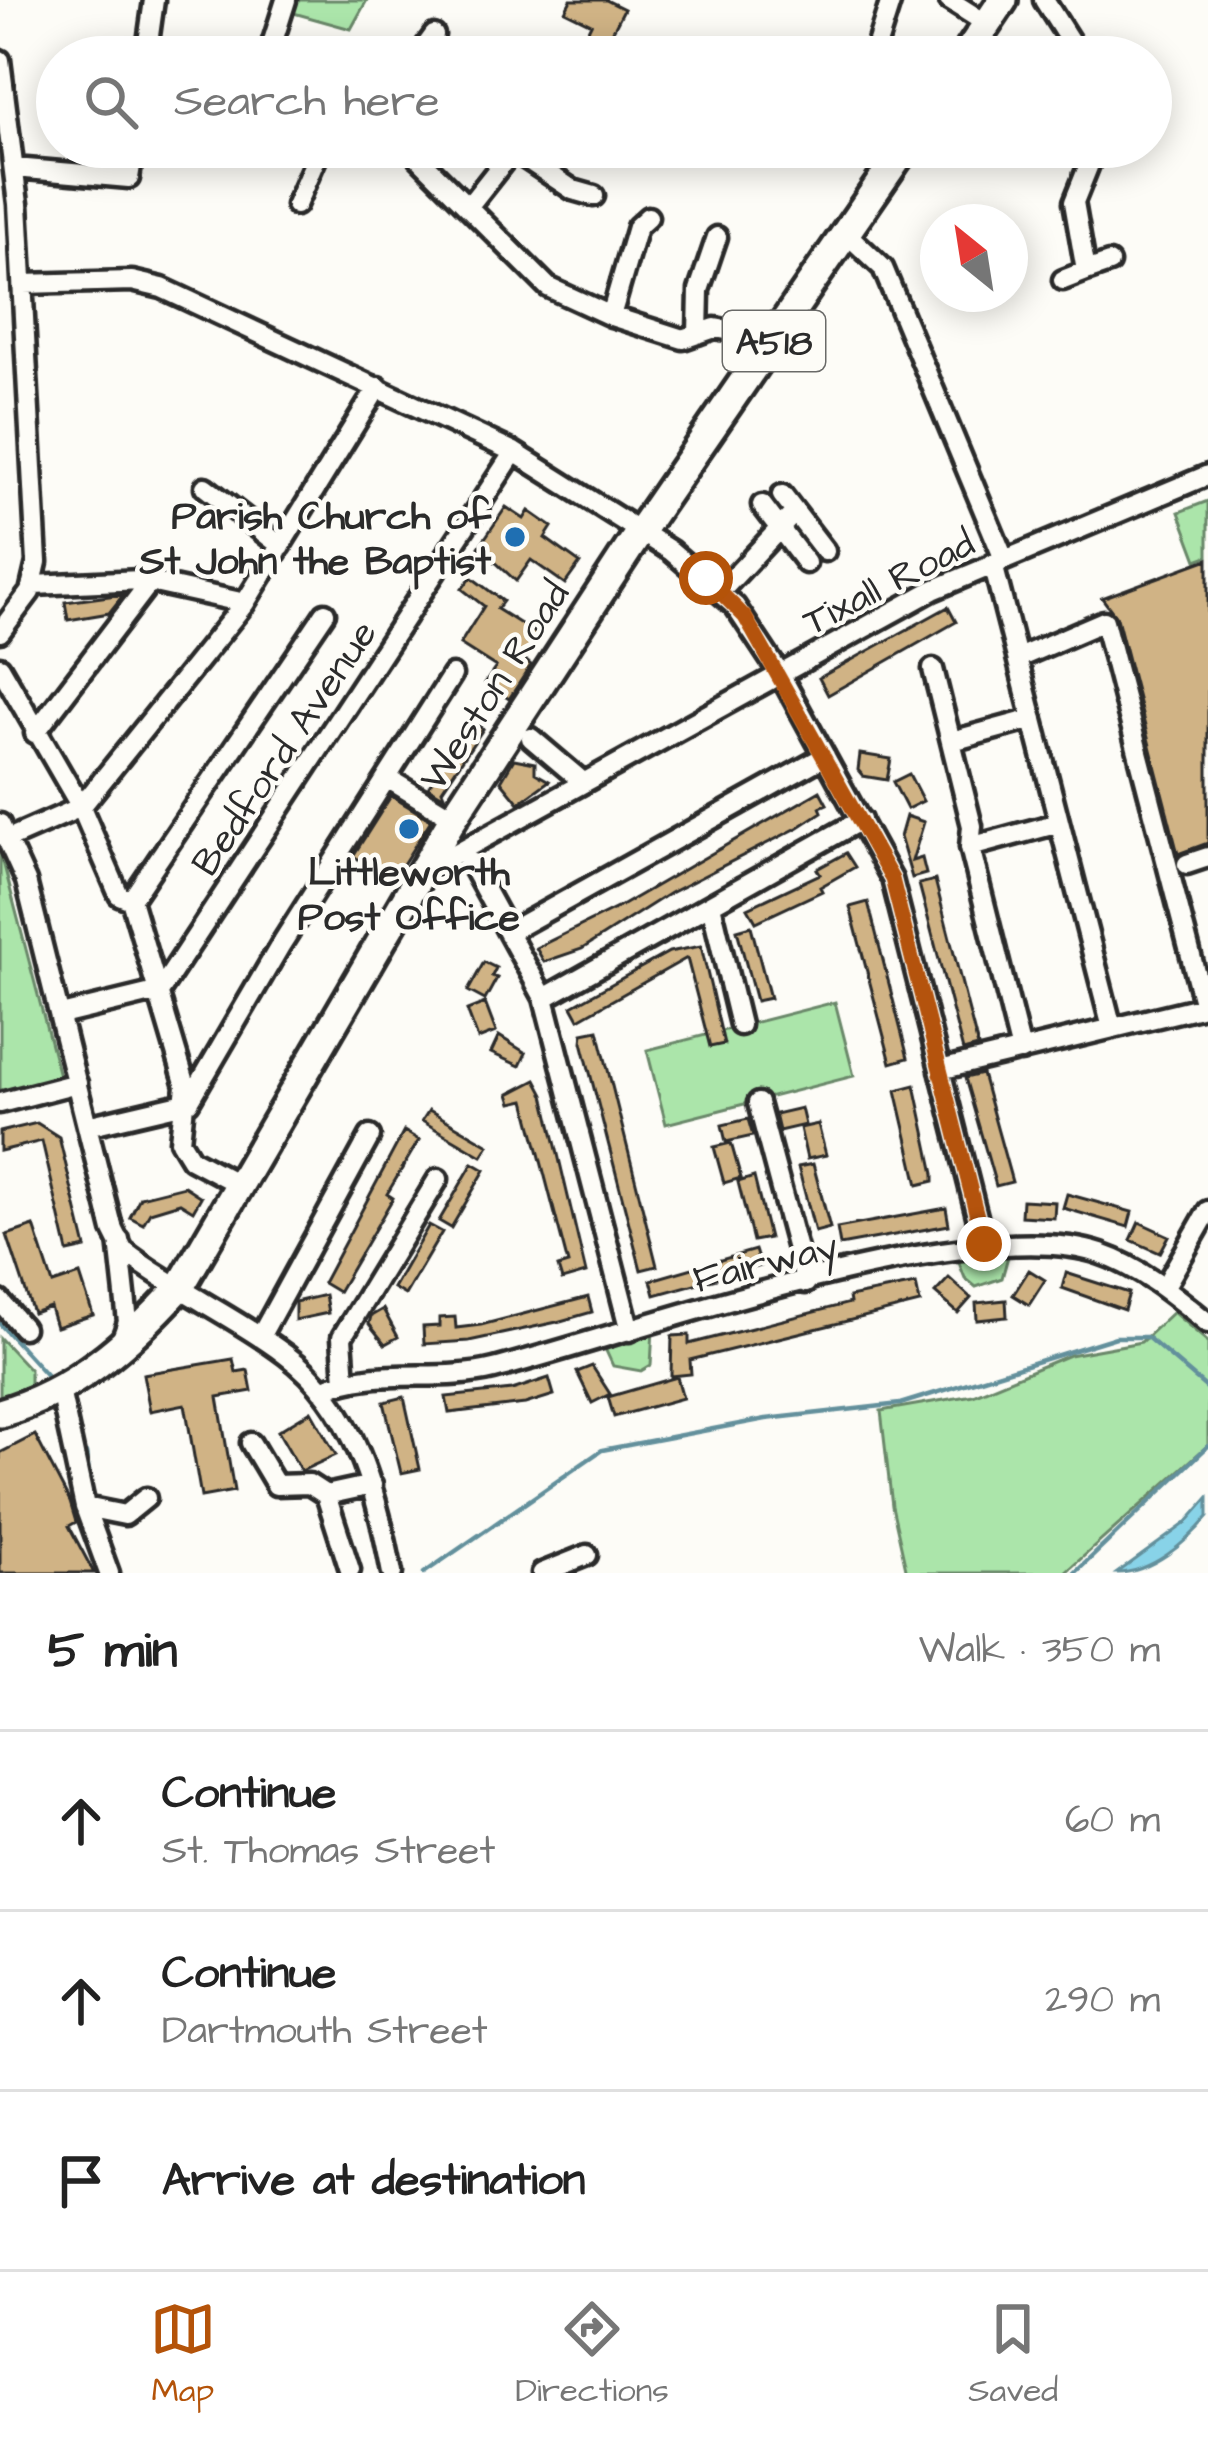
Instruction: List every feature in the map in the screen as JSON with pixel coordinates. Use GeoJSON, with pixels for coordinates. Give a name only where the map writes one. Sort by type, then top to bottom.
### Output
{"type":"FeatureCollection","features":[{"type":"Feature","properties":{"kind":"highway","name":"Weston Road"},"geometry":{"type":"LineString","coordinates":[[0,1413],[60,1390],[119,1349],[180,1287],[453,818],[639,533],[891,168]]}},
{"type":"Feature","properties":{"kind":"street"},"geometry":{"type":"LineString","coordinates":[[149,36],[154,0]]}},
{"type":"Feature","properties":{"kind":"street"},"geometry":{"type":"LineString","coordinates":[[275,36],[286,0]]}},
{"type":"Feature","properties":{"kind":"street"},"geometry":{"type":"LineString","coordinates":[[879,36],[890,0]]}},
{"type":"Feature","properties":{"kind":"street"},"geometry":{"type":"LineString","coordinates":[[949,0],[995,12]]}},
{"type":"Feature","properties":{"kind":"street"},"geometry":{"type":"LineString","coordinates":[[1044,0],[1067,36]]}},
{"type":"Feature","properties":{"kind":"street"},"geometry":{"type":"LineString","coordinates":[[0,60],[2,116],[15,167],[9,205],[23,284],[34,585],[0,632]]}},
{"type":"Feature","properties":{"kind":"street"},"geometry":{"type":"LineString","coordinates":[[15,167],[129,178],[131,168]]}},
{"type":"Feature","properties":{"kind":"street"},"geometry":{"type":"LineString","coordinates":[[296,206],[312,168]]}},
{"type":"Feature","properties":{"kind":"street"},"geometry":{"type":"LineString","coordinates":[[430,168],[548,287],[611,316],[683,339],[715,328],[737,332],[762,357]]}},
{"type":"Feature","properties":{"kind":"street"},"geometry":{"type":"LineString","coordinates":[[468,207],[499,168]]}},
{"type":"Feature","properties":{"kind":"street"},"geometry":{"type":"LineString","coordinates":[[540,168],[573,190],[594,196]]}},
{"type":"Feature","properties":{"kind":"street"},"geometry":{"type":"LineString","coordinates":[[1086,271],[1074,202],[1088,168]]}},
{"type":"Feature","properties":{"kind":"street"},"geometry":{"type":"LineString","coordinates":[[611,316],[637,227],[648,218]]}},
{"type":"Feature","properties":{"kind":"street"},"geometry":{"type":"LineString","coordinates":[[847,235],[883,268],[998,562],[1112,1028]]}},
{"type":"Feature","properties":{"kind":"street"},"geometry":{"type":"LineString","coordinates":[[698,334],[699,290],[717,237]]}},
{"type":"Feature","properties":{"kind":"street"},"geometry":{"type":"LineString","coordinates":[[1063,280],[1109,263]]}},
{"type":"Feature","properties":{"kind":"street"},"geometry":{"type":"LineString","coordinates":[[23,284],[148,282],[514,452],[722,591],[745,617],[780,674],[896,891],[984,1244]]}},
{"type":"Feature","properties":{"kind":"street"},"geometry":{"type":"LineString","coordinates":[[119,1349],[128,1322],[119,1240],[26,881],[4,832],[81,807],[245,603],[378,386]]}},
{"type":"Feature","properties":{"kind":"street","name":"Bedford Avenue"},"geometry":{"type":"LineString","coordinates":[[160,991],[414,620],[514,452]]}},
{"type":"Feature","properties":{"kind":"street","name":"Tixall Road"},"geometry":{"type":"LineString","coordinates":[[419,873],[933,590],[1208,475]]}},
{"type":"Feature","properties":{"kind":"street"},"geometry":{"type":"LineString","coordinates":[[205,487],[281,547]]}},
{"type":"Feature","properties":{"kind":"street"},"geometry":{"type":"LineString","coordinates":[[782,495],[825,551]]}},
{"type":"Feature","properties":{"kind":"street"},"geometry":{"type":"LineString","coordinates":[[762,505],[806,563]]}},
{"type":"Feature","properties":{"kind":"street"},"geometry":{"type":"LineString","coordinates":[[722,591],[795,512]]}},
{"type":"Feature","properties":{"kind":"street"},"geometry":{"type":"LineString","coordinates":[[34,585],[150,582],[245,603]]}},
{"type":"Feature","properties":{"kind":"street"},"geometry":{"type":"LineString","coordinates":[[35,733],[150,582]]}},
{"type":"Feature","properties":{"kind":"street"},"geometry":{"type":"LineString","coordinates":[[131,900],[326,614]]}},
{"type":"Feature","properties":{"kind":"street"},"geometry":{"type":"LineString","coordinates":[[940,1070],[1204,1006],[1104,621],[1018,658]]}},
{"type":"Feature","properties":{"kind":"street"},"geometry":{"type":"LineString","coordinates":[[0,667],[81,807],[119,895],[131,900],[186,1086],[180,1141],[191,1159],[240,1185]]}},
{"type":"Feature","properties":{"kind":"street"},"geometry":{"type":"LineString","coordinates":[[934,669],[972,826],[970,847],[1021,1051]]}},
{"type":"Feature","properties":{"kind":"street"},"geometry":{"type":"LineString","coordinates":[[88,1126],[184,1108],[280,946],[452,675]]}},
{"type":"Feature","properties":{"kind":"street"},"geometry":{"type":"LineString","coordinates":[[952,741],[1033,719]]}},
{"type":"Feature","properties":{"kind":"street"},"geometry":{"type":"LineString","coordinates":[[531,738],[583,782]]}},
{"type":"Feature","properties":{"kind":"street"},"geometry":{"type":"LineString","coordinates":[[509,932],[824,756]]}},
{"type":"Feature","properties":{"kind":"street"},"geometry":{"type":"LineString","coordinates":[[388,778],[453,818]]}},
{"type":"Feature","properties":{"kind":"street"},"geometry":{"type":"LineString","coordinates":[[544,998],[861,820]]}},
{"type":"Feature","properties":{"kind":"street"},"geometry":{"type":"LineString","coordinates":[[970,847],[1059,823]]}},
{"type":"Feature","properties":{"kind":"street"},"geometry":{"type":"LineString","coordinates":[[463,850],[544,998],[630,1331]]}},
{"type":"Feature","properties":{"kind":"street"},"geometry":{"type":"LineString","coordinates":[[1187,864],[1208,857]]}},
{"type":"Feature","properties":{"kind":"street"},"geometry":{"type":"LineString","coordinates":[[711,905],[740,1025]]}},
{"type":"Feature","properties":{"kind":"street"},"geometry":{"type":"LineString","coordinates":[[61,1015],[160,991]]}},
{"type":"Feature","properties":{"kind":"street"},"geometry":{"type":"LineString","coordinates":[[0,1103],[77,1083]]}},
{"type":"Feature","properties":{"kind":"street"},"geometry":{"type":"LineString","coordinates":[[758,1103],[806,1283]]}},
{"type":"Feature","properties":{"kind":"street"},"geometry":{"type":"LineString","coordinates":[[260,1337],[370,1136]]}},
{"type":"Feature","properties":{"kind":"street"},"geometry":{"type":"LineString","coordinates":[[345,1381],[342,1336],[438,1179]]}},
{"type":"Feature","properties":{"kind":"street"},"geometry":{"type":"LineString","coordinates":[[1164,1288],[1208,1211]]}},
{"type":"Feature","properties":{"kind":"street"},"geometry":{"type":"LineString","coordinates":[[119,1240],[134,1258],[260,1337],[322,1390],[352,1437],[371,1485],[392,1573]]}},
{"type":"Feature","properties":{"kind":"street","name":"Fairway"},"geometry":{"type":"LineString","coordinates":[[322,1390],[345,1381],[488,1370],[806,1283],[984,1244],[1051,1244],[1099,1253],[1164,1288],[1208,1323]]}},
{"type":"Feature","properties":{"kind":"street"},"geometry":{"type":"LineString","coordinates":[[0,1301],[23,1328]]}},
{"type":"Feature","properties":{"kind":"street"},"geometry":{"type":"LineString","coordinates":[[60,1390],[86,1507],[109,1573]]}},
{"type":"Feature","properties":{"kind":"street"},"geometry":{"type":"LineString","coordinates":[[251,1443],[276,1485]]}},
{"type":"Feature","properties":{"kind":"street"},"geometry":{"type":"LineString","coordinates":[[258,1500],[276,1485],[309,1484],[326,1495],[350,1570]]}},
{"type":"Feature","properties":{"kind":"street"},"geometry":{"type":"LineString","coordinates":[[326,1495],[371,1485]]}},
{"type":"Feature","properties":{"kind":"street"},"geometry":{"type":"LineString","coordinates":[[86,1507],[125,1515],[146,1498]]}},
{"type":"Feature","properties":{"kind":"street"},"geometry":{"type":"LineString","coordinates":[[542,1573],[587,1556]]}},
{"type":"Feature","properties":{"kind":"green space"},"geometry":{"type":"Polygon","coordinates":[[[294,0],[367,0],[351,29],[290,12],[294,0]]]}},
{"type":"Feature","properties":{"kind":"green space"},"geometry":{"type":"Polygon","coordinates":[[[1208,501],[1208,556],[1197,560],[1179,512],[1208,501]]]}},
{"type":"Feature","properties":{"kind":"green space"},"geometry":{"type":"Polygon","coordinates":[[[0,850],[62,1087],[0,1103],[0,850]]]}},
{"type":"Feature","properties":{"kind":"green space"},"geometry":{"type":"Polygon","coordinates":[[[835,1002],[854,1076],[666,1124],[647,1050],[835,1002]]]}},
{"type":"Feature","properties":{"kind":"green space"},"geometry":{"type":"Polygon","coordinates":[[[1010,1249],[1002,1278],[976,1287],[965,1278],[956,1255],[1010,1249]]]}},
{"type":"Feature","properties":{"kind":"green space"},"geometry":{"type":"Polygon","coordinates":[[[1173,1312],[1208,1342],[1208,1445],[1065,1573],[907,1573],[892,1506],[881,1411],[973,1395],[1069,1355],[1141,1342],[1173,1312]]]}},
{"type":"Feature","properties":{"kind":"green space"},"geometry":{"type":"Polygon","coordinates":[[[653,1329],[651,1365],[641,1371],[613,1366],[602,1342],[653,1329]]]}},
{"type":"Feature","properties":{"kind":"green space"},"geometry":{"type":"Polygon","coordinates":[[[0,1338],[30,1370],[30,1385],[0,1398],[0,1338]]]}},
{"type":"Feature","properties":{"kind":"water"},"geometry":{"type":"Polygon","coordinates":[[[1208,1498],[1208,1517],[1179,1546],[1142,1568],[1117,1573],[1186,1523],[1208,1498]]]}},
{"type":"Feature","properties":{"kind":"building"},"geometry":{"type":"Polygon","coordinates":[[[571,0],[606,0],[624,9],[610,36],[585,36],[591,24],[565,11],[571,0]]]}},
{"type":"Feature","properties":{"kind":"building","name":"Parish Church of St John the Baptist"},"geometry":{"type":"Polygon","coordinates":[[[506,507],[524,519],[529,511],[552,527],[545,538],[580,563],[565,584],[531,560],[516,581],[479,547],[506,507]]]}},
{"type":"Feature","properties":{"kind":"building"},"geometry":{"type":"Polygon","coordinates":[[[1208,559],[1208,843],[1178,854],[1117,618],[1102,598],[1208,559]]]}},
{"type":"Feature","properties":{"kind":"building"},"geometry":{"type":"Polygon","coordinates":[[[471,577],[503,601],[497,609],[540,636],[525,660],[531,665],[509,699],[485,683],[496,667],[460,644],[484,606],[462,589],[471,577]]]}},
{"type":"Feature","properties":{"kind":"building"},"geometry":{"type":"Polygon","coordinates":[[[124,594],[109,613],[68,620],[65,602],[124,594]]]}},
{"type":"Feature","properties":{"kind":"building"},"geometry":{"type":"Polygon","coordinates":[[[948,607],[956,622],[828,695],[819,678],[948,607]]]}},
{"type":"Feature","properties":{"kind":"building"},"geometry":{"type":"Polygon","coordinates":[[[470,720],[483,729],[442,790],[445,797],[428,787],[470,720]]]}},
{"type":"Feature","properties":{"kind":"building"},"geometry":{"type":"Polygon","coordinates":[[[860,754],[891,759],[887,780],[863,776],[858,770],[860,754]]]}},
{"type":"Feature","properties":{"kind":"building"},"geometry":{"type":"Polygon","coordinates":[[[514,759],[535,763],[535,773],[549,781],[519,803],[501,781],[514,759]]]}},
{"type":"Feature","properties":{"kind":"building"},"geometry":{"type":"Polygon","coordinates":[[[909,774],[923,801],[907,809],[893,782],[909,774]]]}},
{"type":"Feature","properties":{"kind":"building"},"geometry":{"type":"Polygon","coordinates":[[[820,791],[827,804],[799,827],[670,893],[582,949],[544,962],[536,948],[621,906],[820,791]]]}},
{"type":"Feature","properties":{"kind":"building"},"geometry":{"type":"Polygon","coordinates":[[[391,796],[431,820],[393,880],[353,856],[391,796]]]}},
{"type":"Feature","properties":{"kind":"building"},"geometry":{"type":"Polygon","coordinates":[[[906,816],[924,822],[912,861],[922,858],[926,874],[912,878],[900,837],[906,816]]]}},
{"type":"Feature","properties":{"kind":"building"},"geometry":{"type":"Polygon","coordinates":[[[846,853],[855,867],[820,887],[822,891],[756,922],[748,908],[820,874],[817,869],[846,853]]]}},
{"type":"Feature","properties":{"kind":"building"},"geometry":{"type":"Polygon","coordinates":[[[935,880],[978,1047],[963,1051],[919,884],[935,880]]]}},
{"type":"Feature","properties":{"kind":"building"},"geometry":{"type":"Polygon","coordinates":[[[868,902],[908,1058],[891,1063],[850,907],[868,902]]]}},
{"type":"Feature","properties":{"kind":"building"},"geometry":{"type":"Polygon","coordinates":[[[751,926],[770,998],[756,1001],[737,930],[751,926]]]}},
{"type":"Feature","properties":{"kind":"building"},"geometry":{"type":"Polygon","coordinates":[[[701,946],[724,1044],[710,1047],[687,958],[579,1019],[572,1006],[669,952],[701,946]]]}},
{"type":"Feature","properties":{"kind":"building"},"geometry":{"type":"Polygon","coordinates":[[[484,962],[496,968],[492,976],[497,978],[485,1000],[468,991],[484,962]]]}},
{"type":"Feature","properties":{"kind":"building"},"geometry":{"type":"Polygon","coordinates":[[[485,1003],[496,1032],[478,1039],[467,1010],[485,1003]]]}},
{"type":"Feature","properties":{"kind":"building"},"geometry":{"type":"Polygon","coordinates":[[[598,1030],[657,1266],[641,1270],[582,1042],[583,1033],[598,1030]]]}},
{"type":"Feature","properties":{"kind":"building"},"geometry":{"type":"Polygon","coordinates":[[[499,1036],[526,1053],[520,1066],[491,1053],[499,1036]]]}},
{"type":"Feature","properties":{"kind":"building"},"geometry":{"type":"Polygon","coordinates":[[[982,1074],[1012,1182],[996,1186],[965,1078],[982,1074]]]}},
{"type":"Feature","properties":{"kind":"building"},"geometry":{"type":"Polygon","coordinates":[[[536,1080],[544,1095],[586,1273],[562,1280],[558,1267],[568,1264],[525,1100],[512,1103],[509,1094],[536,1080]]]}},
{"type":"Feature","properties":{"kind":"building"},"geometry":{"type":"Polygon","coordinates":[[[915,1085],[934,1174],[934,1181],[918,1185],[896,1090],[915,1085]]]}},
{"type":"Feature","properties":{"kind":"building"},"geometry":{"type":"Polygon","coordinates":[[[801,1108],[805,1125],[779,1131],[775,1114],[801,1108]]]}},
{"type":"Feature","properties":{"kind":"building"},"geometry":{"type":"Polygon","coordinates":[[[429,1110],[489,1145],[482,1156],[422,1121],[429,1110]]]}},
{"type":"Feature","properties":{"kind":"building"},"geometry":{"type":"Polygon","coordinates":[[[748,1119],[753,1136],[726,1142],[722,1125],[748,1119]]]}},
{"type":"Feature","properties":{"kind":"building"},"geometry":{"type":"Polygon","coordinates":[[[37,1123],[59,1137],[86,1248],[68,1252],[42,1141],[0,1151],[0,1132],[37,1123]]]}},
{"type":"Feature","properties":{"kind":"building"},"geometry":{"type":"Polygon","coordinates":[[[818,1124],[826,1155],[807,1159],[800,1128],[818,1124]]]}},
{"type":"Feature","properties":{"kind":"building"},"geometry":{"type":"Polygon","coordinates":[[[404,1131],[419,1140],[387,1194],[393,1198],[338,1292],[323,1283],[404,1131]]]}},
{"type":"Feature","properties":{"kind":"building"},"geometry":{"type":"Polygon","coordinates":[[[731,1143],[741,1178],[724,1183],[714,1147],[731,1143]]]}},
{"type":"Feature","properties":{"kind":"building"},"geometry":{"type":"Polygon","coordinates":[[[473,1163],[485,1170],[451,1228],[439,1221],[473,1163]]]}},
{"type":"Feature","properties":{"kind":"building"},"geometry":{"type":"Polygon","coordinates":[[[813,1164],[830,1228],[815,1232],[798,1167],[813,1164]]]}},
{"type":"Feature","properties":{"kind":"building"},"geometry":{"type":"Polygon","coordinates":[[[754,1177],[769,1238],[753,1241],[738,1182],[754,1177]]]}},
{"type":"Feature","properties":{"kind":"building"},"geometry":{"type":"Polygon","coordinates":[[[184,1186],[201,1197],[193,1211],[180,1203],[150,1212],[143,1224],[130,1217],[140,1197],[184,1186]]]}},
{"type":"Feature","properties":{"kind":"building"},"geometry":{"type":"Polygon","coordinates":[[[1067,1194],[1132,1212],[1128,1227],[1063,1208],[1067,1194]]]}},
{"type":"Feature","properties":{"kind":"building"},"geometry":{"type":"Polygon","coordinates":[[[1022,1200],[1055,1202],[1054,1218],[1021,1216],[1022,1200]]]}},
{"type":"Feature","properties":{"kind":"building"},"geometry":{"type":"Polygon","coordinates":[[[946,1208],[949,1225],[840,1245],[837,1228],[946,1208]]]}},
{"type":"Feature","properties":{"kind":"building"},"geometry":{"type":"Polygon","coordinates":[[[1139,1222],[1169,1236],[1160,1253],[1131,1240],[1139,1222]]]}},
{"type":"Feature","properties":{"kind":"building"},"geometry":{"type":"Polygon","coordinates":[[[429,1225],[442,1232],[405,1295],[393,1288],[429,1225]]]}},
{"type":"Feature","properties":{"kind":"building"},"geometry":{"type":"Polygon","coordinates":[[[34,1226],[53,1284],[80,1275],[93,1315],[56,1327],[50,1307],[33,1313],[7,1235],[34,1226]]]}},
{"type":"Feature","properties":{"kind":"building"},"geometry":{"type":"Polygon","coordinates":[[[755,1250],[760,1266],[655,1295],[651,1280],[755,1250]]]}},
{"type":"Feature","properties":{"kind":"building"},"geometry":{"type":"Polygon","coordinates":[[[1029,1270],[1045,1280],[1029,1305],[1013,1295],[1029,1270]]]}},
{"type":"Feature","properties":{"kind":"building"},"geometry":{"type":"Polygon","coordinates":[[[1066,1273],[1129,1293],[1124,1310],[1062,1288],[1066,1273]]]}},
{"type":"Feature","properties":{"kind":"building"},"geometry":{"type":"Polygon","coordinates":[[[949,1278],[971,1298],[958,1313],[935,1293],[949,1278]]]}},
{"type":"Feature","properties":{"kind":"building"},"geometry":{"type":"Polygon","coordinates":[[[916,1284],[920,1303],[690,1360],[691,1374],[671,1376],[672,1336],[689,1335],[689,1344],[850,1303],[849,1297],[916,1284]]]}},
{"type":"Feature","properties":{"kind":"building"},"geometry":{"type":"Polygon","coordinates":[[[325,1295],[328,1313],[295,1320],[295,1302],[325,1295]]]}},
{"type":"Feature","properties":{"kind":"building"},"geometry":{"type":"Polygon","coordinates":[[[588,1297],[592,1312],[469,1341],[424,1344],[423,1327],[439,1326],[439,1318],[455,1317],[456,1328],[481,1325],[588,1297]]]}},
{"type":"Feature","properties":{"kind":"building"},"geometry":{"type":"Polygon","coordinates":[[[1006,1300],[1007,1317],[977,1320],[976,1303],[1006,1300]]]}},
{"type":"Feature","properties":{"kind":"building"},"geometry":{"type":"Polygon","coordinates":[[[383,1309],[398,1337],[385,1344],[369,1324],[371,1316],[383,1309]]]}},
{"type":"Feature","properties":{"kind":"building"},"geometry":{"type":"Polygon","coordinates":[[[233,1359],[236,1372],[248,1370],[252,1391],[218,1397],[234,1491],[201,1497],[185,1404],[150,1411],[143,1374],[233,1359]]]}},
{"type":"Feature","properties":{"kind":"building"},"geometry":{"type":"Polygon","coordinates":[[[592,1366],[610,1394],[592,1403],[577,1372],[592,1366]]]}},
{"type":"Feature","properties":{"kind":"building"},"geometry":{"type":"Polygon","coordinates":[[[677,1377],[683,1398],[614,1417],[608,1397],[677,1377]]]}},
{"type":"Feature","properties":{"kind":"building"},"geometry":{"type":"Polygon","coordinates":[[[549,1378],[554,1395],[525,1404],[449,1413],[446,1397],[512,1390],[549,1378]]]}},
{"type":"Feature","properties":{"kind":"building"},"geometry":{"type":"Polygon","coordinates":[[[404,1397],[420,1469],[401,1473],[384,1402],[404,1397]]]}},
{"type":"Feature","properties":{"kind":"building"},"geometry":{"type":"Polygon","coordinates":[[[311,1411],[336,1455],[301,1471],[278,1431],[311,1411]]]}},
{"type":"Feature","properties":{"kind":"building"},"geometry":{"type":"Polygon","coordinates":[[[35,1435],[70,1502],[76,1522],[69,1526],[94,1573],[0,1573],[0,1453],[35,1435]]]}},
{"type":"Feature","properties":{"kind":"waterway"},"geometry":{"type":"LineString","coordinates":[[0,1324],[51,1380]]}},
{"type":"Feature","properties":{"kind":"waterway"},"geometry":{"type":"LineString","coordinates":[[424,1573],[602,1450],[766,1419],[900,1404],[1116,1337],[1147,1337],[1208,1389]]}},
{"type":"Feature","properties":{"kind":"waterway"},"geometry":{"type":"LineString","coordinates":[[1075,1573],[1208,1446]]}},
{"type":"Feature","properties":{"kind":"waterway"},"geometry":{"type":"LineString","coordinates":[[86,1453],[94,1504]]}},
{"type":"Feature","properties":{"kind":"place","name":"Parish Church of St John the Baptist"},"geometry":{"type":"Point","coordinates":[515,537]}},
{"type":"Feature","properties":{"kind":"place","name":"Littleworth Post Office"},"geometry":{"type":"Point","coordinates":[409,829]}},
{"type":"Feature","properties":{"kind":"route"},"geometry":{"type":"LineString","coordinates":[[706,578],[745,617],[892,879],[984,1244]]}}]}
